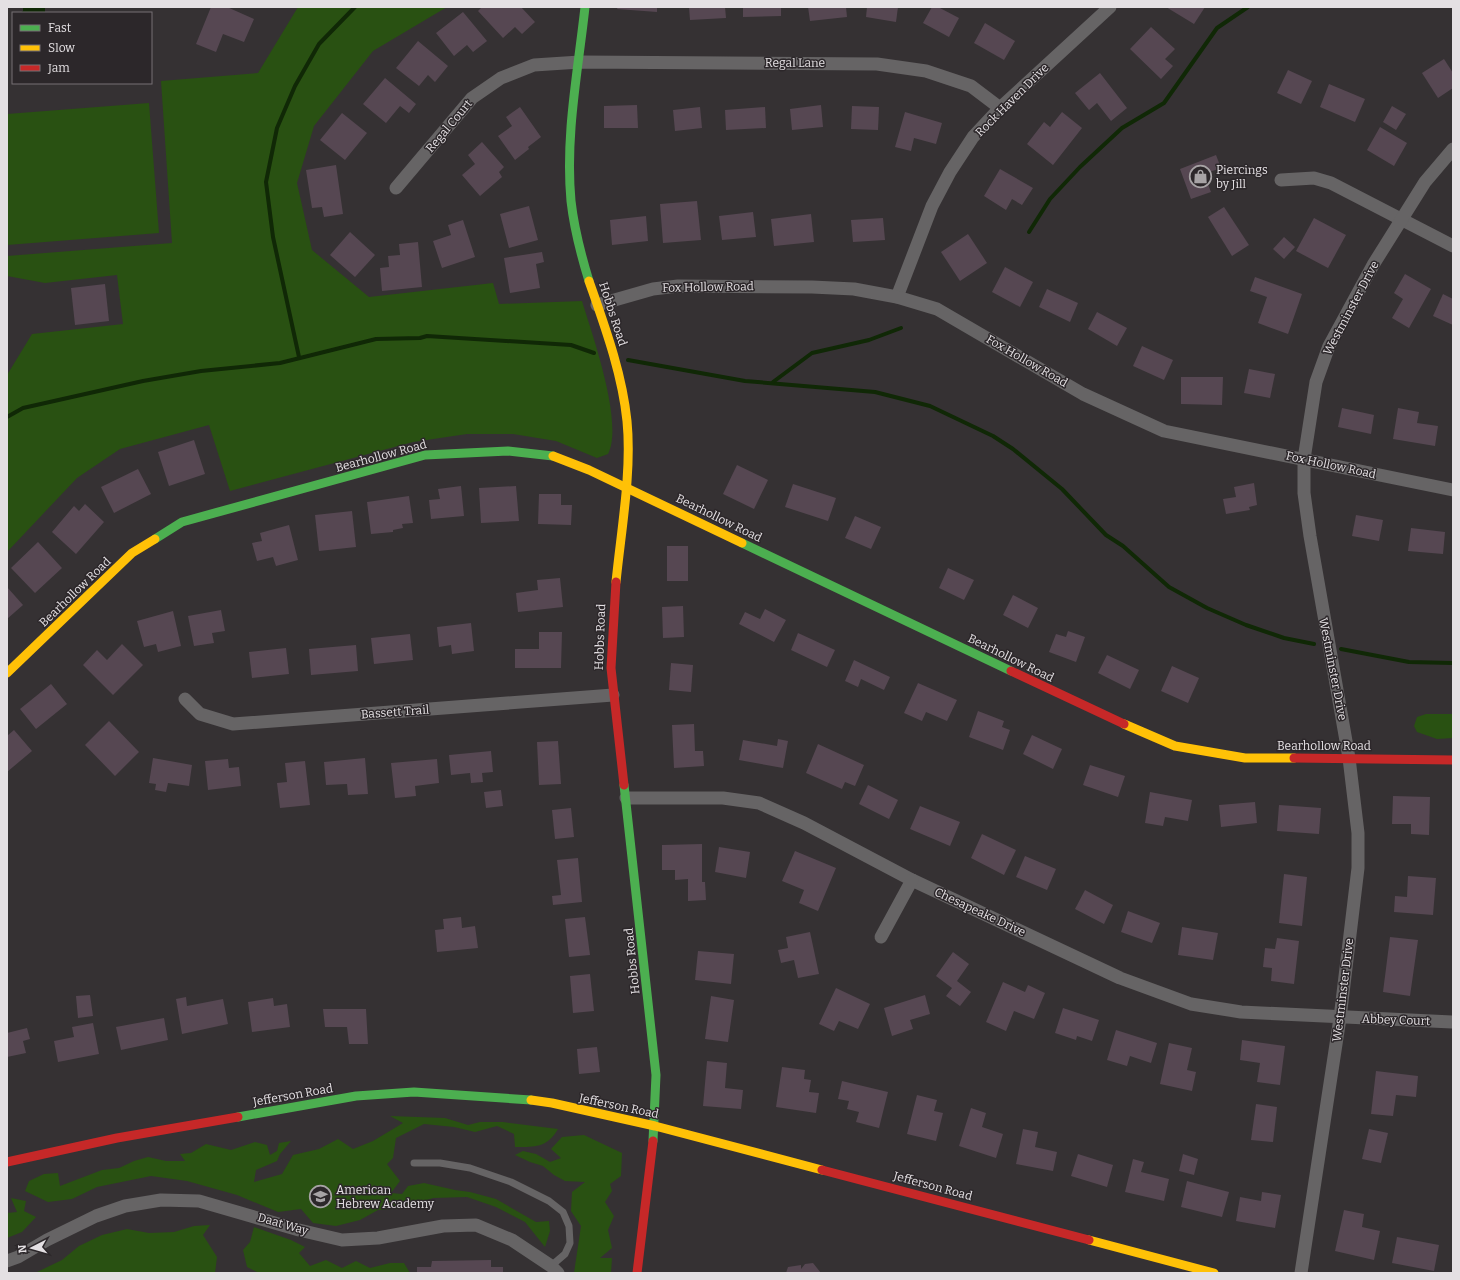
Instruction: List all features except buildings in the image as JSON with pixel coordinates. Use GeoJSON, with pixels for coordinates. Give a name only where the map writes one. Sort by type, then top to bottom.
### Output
{"type":"FeatureCollection","features":[{"type":"Feature","properties":{"kind":"street","name":"Hobbs Road"},"geometry":{"type":"LineString","coordinates":[[586,7],[572,120],[570,166],[572,203],[582,256],[617,365],[624,401],[628,444],[611,619],[611,668],[656,1075],[655,1126],[637,1273]]}},
{"type":"Feature","properties":{"kind":"street","name":"Rock Haven Drive"},"geometry":{"type":"LineString","coordinates":[[897,297],[932,206],[950,172],[973,137],[1000,108],[1110,7]]}},
{"type":"Feature","properties":{"kind":"street","name":"Regal Lane"},"geometry":{"type":"LineString","coordinates":[[580,62],[877,64],[926,71],[971,86],[1000,108]]}},
{"type":"Feature","properties":{"kind":"street","name":"Regal Court"},"geometry":{"type":"LineString","coordinates":[[396,188],[472,98],[501,78],[534,65],[580,62]]}},
{"type":"Feature","properties":{"kind":"street","name":"Westminster Drive"},"geometry":{"type":"LineString","coordinates":[[1301,1273],[1340,1018],[1358,868],[1358,833],[1349,758],[1310,536],[1304,493],[1304,459],[1316,382],[1329,346],[1373,265],[1426,182],[1453,149]]}},
{"type":"Feature","properties":{"kind":"street"},"geometry":{"type":"LineString","coordinates":[[1281,180],[1314,178],[1331,183],[1453,246]]}},
{"type":"Feature","properties":{"kind":"street","name":"Fox Hollow Road"},"geometry":{"type":"LineString","coordinates":[[597,305],[654,289],[678,286],[812,287],[854,289],[897,297],[937,309],[1083,394],[1164,431],[1453,490]]}},
{"type":"Feature","properties":{"kind":"street","name":"Bearhollow Road"},"geometry":{"type":"LineString","coordinates":[[7,673],[132,553],[182,522],[425,455],[508,451],[550,455],[625,486],[1095,712],[1175,746],[1245,758],[1453,760]]}},
{"type":"Feature","properties":{"kind":"street","name":"Bassett Trail"},"geometry":{"type":"LineString","coordinates":[[185,699],[200,714],[233,724],[613,695]]}},
{"type":"Feature","properties":{"kind":"street","name":"Chesapeake Drive"},"geometry":{"type":"LineString","coordinates":[[626,798],[723,798],[759,804],[804,823],[912,880],[1120,978],[1191,1004],[1241,1012],[1340,1018]]}},
{"type":"Feature","properties":{"kind":"street"},"geometry":{"type":"LineString","coordinates":[[881,937],[912,880]]}},
{"type":"Feature","properties":{"kind":"street","name":"Abbey Court"},"geometry":{"type":"LineString","coordinates":[[1340,1018],[1452,1022]]}},
{"type":"Feature","properties":{"kind":"street","name":"Jefferson Road"},"geometry":{"type":"LineString","coordinates":[[7,1162],[117,1138],[356,1096],[414,1092],[514,1098],[552,1104],[655,1126],[1214,1273]]}},
{"type":"Feature","properties":{"kind":"street","name":"Daat Way"},"geometry":{"type":"LineString","coordinates":[[7,1261],[18,1257],[47,1240],[96,1216],[125,1206],[161,1200],[199,1201],[299,1230],[342,1240],[378,1238],[443,1226],[476,1226],[512,1240],[554,1269]]}},
{"type":"Feature","properties":{"kind":"lane"},"geometry":{"type":"LineString","coordinates":[[414,1163],[440,1163],[470,1168],[511,1182],[549,1201],[563,1212],[569,1226],[570,1243],[565,1254],[554,1269]]}},
{"type":"Feature","properties":{"kind":"green space"},"geometry":{"type":"Polygon","coordinates":[[[298,7],[447,7],[373,51],[314,126],[297,183],[312,250],[369,297],[493,283],[499,304],[582,301],[605,378],[609,401],[612,422],[612,440],[608,454],[597,458],[556,441],[513,434],[467,434],[413,442],[230,491],[209,425],[120,449],[77,478],[7,552],[7,375],[32,334],[123,324],[117,275],[45,283],[7,276],[7,256],[172,243],[161,81],[258,73],[298,7]]]}},
{"type":"Feature","properties":{"kind":"green space"},"geometry":{"type":"Polygon","coordinates":[[[149,103],[159,233],[7,245],[7,114],[149,103]]]}},
{"type":"Feature","properties":{"kind":"green space"},"geometry":{"type":"Polygon","coordinates":[[[1426,714],[1453,714],[1453,738],[1437,739],[1417,732],[1414,726],[1417,717],[1426,714]]]}},
{"type":"Feature","properties":{"kind":"green space"},"geometry":{"type":"Polygon","coordinates":[[[390,1116],[445,1118],[468,1125],[480,1122],[503,1122],[558,1129],[545,1143],[529,1147],[515,1147],[514,1134],[497,1126],[475,1132],[454,1127],[424,1124],[396,1138],[393,1158],[387,1164],[400,1181],[391,1193],[402,1194],[408,1186],[424,1183],[496,1199],[536,1222],[549,1221],[550,1231],[545,1247],[525,1222],[496,1207],[467,1197],[433,1198],[406,1208],[378,1210],[360,1220],[336,1226],[313,1223],[301,1209],[278,1212],[237,1195],[187,1181],[151,1176],[97,1187],[72,1199],[48,1202],[25,1191],[29,1181],[44,1174],[58,1173],[60,1186],[102,1170],[119,1168],[134,1161],[148,1157],[166,1161],[185,1161],[180,1154],[191,1153],[206,1144],[231,1150],[255,1142],[267,1145],[270,1155],[277,1151],[279,1143],[291,1141],[280,1154],[277,1161],[256,1170],[254,1182],[282,1174],[293,1155],[319,1149],[338,1139],[353,1149],[373,1141],[403,1123],[390,1116]]]}},
{"type":"Feature","properties":{"kind":"green space"},"geometry":{"type":"Polygon","coordinates":[[[584,1135],[622,1153],[621,1176],[610,1184],[612,1191],[605,1202],[614,1216],[608,1230],[612,1248],[600,1258],[612,1258],[611,1273],[574,1273],[581,1226],[571,1211],[572,1192],[585,1182],[565,1181],[554,1175],[543,1166],[515,1155],[523,1151],[536,1154],[550,1162],[561,1158],[551,1149],[562,1137],[584,1135]]]}},
{"type":"Feature","properties":{"kind":"green space"},"geometry":{"type":"Polygon","coordinates":[[[11,1198],[26,1201],[24,1211],[36,1217],[22,1232],[7,1238],[7,1213],[17,1212],[11,1198]]]}},
{"type":"Feature","properties":{"kind":"green space"},"geometry":{"type":"Polygon","coordinates":[[[210,1225],[203,1235],[217,1257],[215,1273],[12,1273],[37,1272],[62,1260],[79,1246],[102,1235],[127,1229],[149,1233],[174,1232],[194,1226],[210,1225]]]}},
{"type":"Feature","properties":{"kind":"green space"},"geometry":{"type":"Polygon","coordinates":[[[254,1227],[291,1240],[305,1247],[299,1253],[310,1266],[326,1260],[342,1268],[356,1261],[370,1268],[390,1263],[404,1263],[410,1273],[259,1273],[247,1267],[243,1250],[250,1242],[254,1227]]]}},
{"type":"Feature","properties":{"kind":"shaded area"},"geometry":{"type":"Polygon","coordinates":[[[23,7],[45,7],[45,12],[22,12],[23,7]]]}},
{"type":"Feature","properties":{"kind":"waterway"},"geometry":{"type":"LineString","coordinates":[[299,357],[273,237],[266,182],[277,128],[295,86],[319,44],[355,7]]}},
{"type":"Feature","properties":{"kind":"waterway"},"geometry":{"type":"LineString","coordinates":[[1029,232],[1050,199],[1080,167],[1122,128],[1164,103],[1217,28],[1248,7]]}},
{"type":"Feature","properties":{"kind":"waterway"},"geometry":{"type":"LineString","coordinates":[[773,382],[812,353],[869,340],[901,328]]}},
{"type":"Feature","properties":{"kind":"waterway"},"geometry":{"type":"LineString","coordinates":[[7,417],[23,408],[143,381],[201,371],[280,363],[376,339],[420,338],[427,336],[571,345],[594,353]]}},
{"type":"Feature","properties":{"kind":"waterway"},"geometry":{"type":"LineString","coordinates":[[628,360],[745,381],[875,392],[930,406],[993,436],[1013,449],[1062,489],[1106,535],[1123,546],[1169,587],[1207,608],[1246,625],[1284,638],[1314,644]]}},
{"type":"Feature","properties":{"kind":"waterway"},"geometry":{"type":"LineString","coordinates":[[1341,649],[1409,662],[1453,663]]}},
{"type":"Feature","properties":{"kind":"traffic: fast"},"geometry":{"type":"LineString","coordinates":[[585,7],[573,104],[570,177],[574,221],[589,281]]}},
{"type":"Feature","properties":{"kind":"traffic: fast"},"geometry":{"type":"LineString","coordinates":[[155,539],[182,522],[425,455],[508,451],[553,456]]}},
{"type":"Feature","properties":{"kind":"traffic: fast"},"geometry":{"type":"LineString","coordinates":[[742,543],[1011,671]]}},
{"type":"Feature","properties":{"kind":"traffic: fast"},"geometry":{"type":"LineString","coordinates":[[624,785],[656,1075],[653,1141]]}},
{"type":"Feature","properties":{"kind":"traffic: fast"},"geometry":{"type":"LineString","coordinates":[[238,1117],[356,1096],[414,1092],[531,1100]]}},
{"type":"Feature","properties":{"kind":"traffic: slow"},"geometry":{"type":"LineString","coordinates":[[589,281],[607,333],[617,368],[625,403],[627,421],[627,481],[616,582]]}},
{"type":"Feature","properties":{"kind":"traffic: slow"},"geometry":{"type":"LineString","coordinates":[[553,456],[589,470],[742,543]]}},
{"type":"Feature","properties":{"kind":"traffic: slow"},"geometry":{"type":"LineString","coordinates":[[7,673],[132,553],[155,539]]}},
{"type":"Feature","properties":{"kind":"traffic: slow"},"geometry":{"type":"LineString","coordinates":[[1124,724],[1175,746],[1245,758],[1294,758]]}},
{"type":"Feature","properties":{"kind":"traffic: slow"},"geometry":{"type":"LineString","coordinates":[[531,1100],[552,1103],[655,1126],[822,1170]]}},
{"type":"Feature","properties":{"kind":"traffic: slow"},"geometry":{"type":"LineString","coordinates":[[1089,1240],[1214,1273]]}},
{"type":"Feature","properties":{"kind":"traffic: jam"},"geometry":{"type":"LineString","coordinates":[[616,582],[611,668],[624,785]]}},
{"type":"Feature","properties":{"kind":"traffic: jam"},"geometry":{"type":"LineString","coordinates":[[1011,671],[1124,724]]}},
{"type":"Feature","properties":{"kind":"traffic: jam"},"geometry":{"type":"LineString","coordinates":[[1294,758],[1453,760]]}},
{"type":"Feature","properties":{"kind":"traffic: jam"},"geometry":{"type":"LineString","coordinates":[[7,1162],[117,1138],[238,1117]]}},
{"type":"Feature","properties":{"kind":"traffic: jam"},"geometry":{"type":"LineString","coordinates":[[637,1273],[653,1141]]}},
{"type":"Feature","properties":{"kind":"traffic: jam"},"geometry":{"type":"LineString","coordinates":[[822,1170],[1089,1240]]}},
{"type":"Feature","properties":{"kind":"place","name":"Piercings by Jill"},"geometry":{"type":"Point","coordinates":[1201,177]}},
{"type":"Feature","properties":{"kind":"place","name":"American Hebrew Academy"},"geometry":{"type":"Point","coordinates":[320,1197]}}]}
